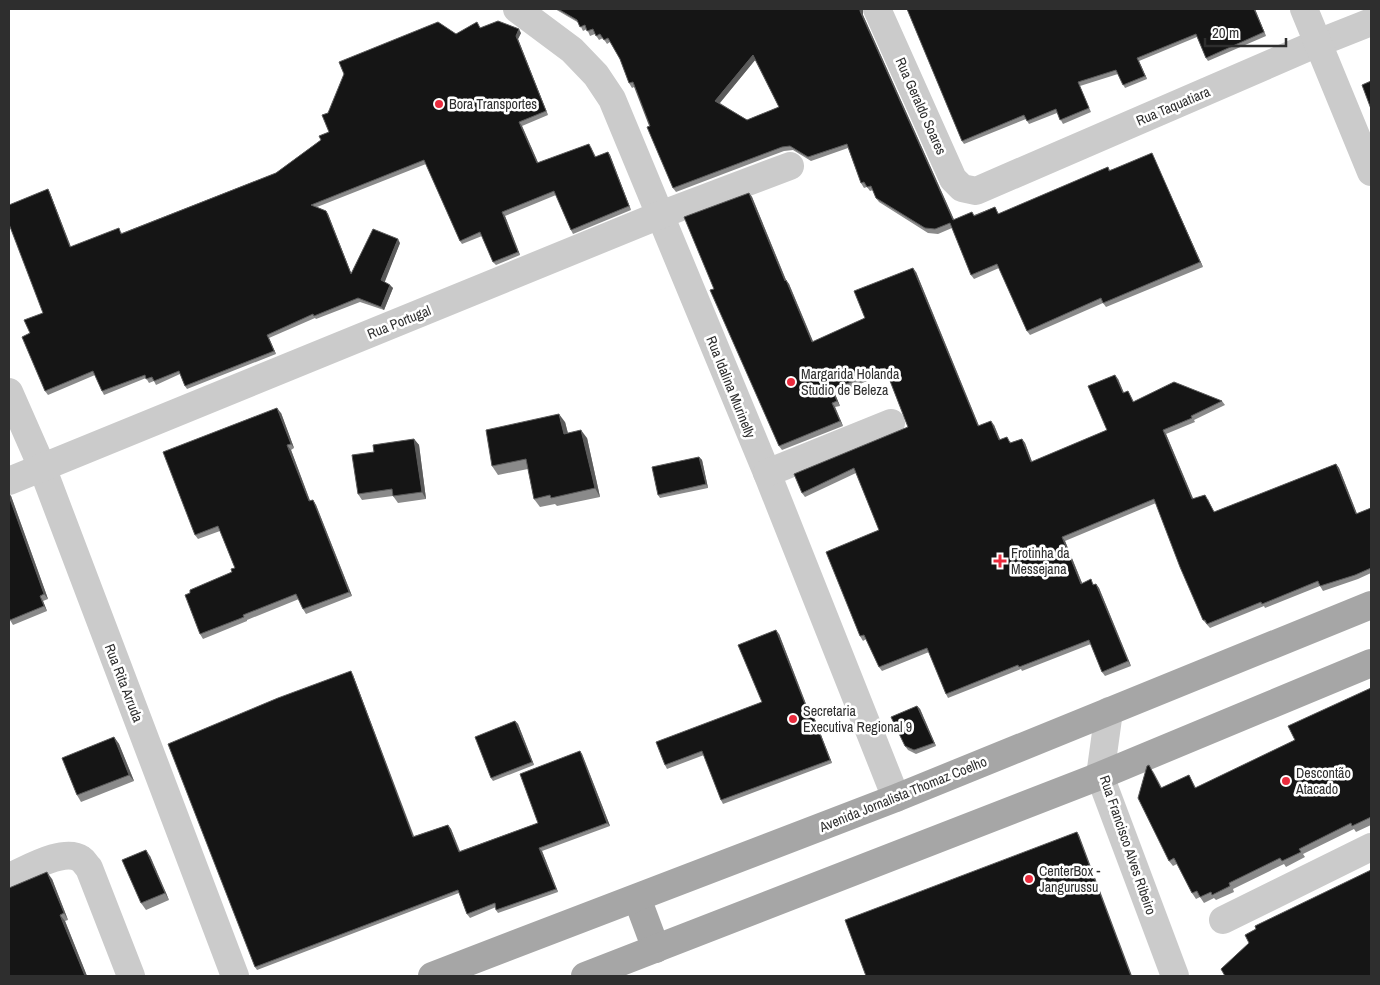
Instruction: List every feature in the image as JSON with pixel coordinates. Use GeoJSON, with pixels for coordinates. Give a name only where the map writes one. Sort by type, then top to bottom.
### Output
{"type":"FeatureCollection","features":[{"type":"Feature","properties":{"kind":"main road","name":"Avenida Jornalista Thomaz Coelho"},"geometry":{"type":"LineString","coordinates":[[432,976],[896,798],[1371,605]]}},
{"type":"Feature","properties":{"kind":"main road"},"geometry":{"type":"LineString","coordinates":[[592,975],[1100,776],[1371,663]]}},
{"type":"Feature","properties":{"kind":"main road"},"geometry":{"type":"LineString","coordinates":[[637,898],[656,949]]}},
{"type":"Feature","properties":{"kind":"street","name":"Rua Idalina Murinelly"},"geometry":{"type":"LineString","coordinates":[[518,9],[572,50],[596,75],[612,99],[767,474],[896,798]]}},
{"type":"Feature","properties":{"kind":"street","name":"Rua Geraldo Soares"},"geometry":{"type":"LineString","coordinates":[[877,9],[953,179],[962,188],[976,191]]}},
{"type":"Feature","properties":{"kind":"street"},"geometry":{"type":"LineString","coordinates":[[1304,9],[1371,172]]}},
{"type":"Feature","properties":{"kind":"street","name":"Rua Taquatiara"},"geometry":{"type":"LineString","coordinates":[[976,191],[1318,43],[1371,22]]}},
{"type":"Feature","properties":{"kind":"street","name":"Rua Portugal"},"geometry":{"type":"LineString","coordinates":[[9,481],[660,215],[790,166]]}},
{"type":"Feature","properties":{"kind":"street","name":"Rua Rita Arruda"},"geometry":{"type":"LineString","coordinates":[[9,392],[42,467],[236,976]]}},
{"type":"Feature","properties":{"kind":"street"},"geometry":{"type":"LineString","coordinates":[[767,474],[891,423]]}},
{"type":"Feature","properties":{"kind":"street","name":"Rua Francisco Alves Ribeiro"},"geometry":{"type":"LineString","coordinates":[[1109,711],[1100,776],[1175,976]]}},
{"type":"Feature","properties":{"kind":"street"},"geometry":{"type":"LineString","coordinates":[[1223,920],[1371,847]]}},
{"type":"Feature","properties":{"kind":"street"},"geometry":{"type":"LineString","coordinates":[[9,877],[54,858],[70,855],[80,859],[89,868],[131,976]]}},
{"type":"Feature","properties":{"kind":"building"},"geometry":{"type":"Polygon","coordinates":[[[558,9],[860,9],[953,220],[972,212],[974,216],[995,207],[998,214],[1108,167],[1109,171],[1152,153],[1200,262],[1103,303],[1101,298],[1027,331],[997,264],[971,275],[950,223],[935,229],[925,228],[876,198],[871,186],[867,187],[864,182],[861,183],[847,144],[808,157],[790,146],[782,147],[673,188],[647,127],[650,126],[633,82],[629,83],[620,59],[608,38],[604,40],[600,34],[596,36],[593,29],[587,31],[585,25],[580,27],[577,20],[558,9]],[[753,55],[715,101],[747,120],[779,107],[753,55]]]}},
{"type":"Feature","properties":{"kind":"building"},"geometry":{"type":"Polygon","coordinates":[[[907,9],[1254,9],[1264,32],[1206,58],[1196,34],[1137,58],[1145,76],[1123,85],[1116,70],[1078,82],[1089,108],[1060,120],[1056,109],[1027,121],[1024,115],[962,141],[907,9]]]}},
{"type":"Feature","properties":{"kind":"building"},"geometry":{"type":"Polygon","coordinates":[[[498,21],[519,29],[516,36],[546,111],[519,122],[537,163],[589,144],[595,157],[608,152],[629,206],[571,230],[554,191],[502,212],[518,252],[493,262],[480,232],[460,241],[424,160],[311,205],[326,211],[351,274],[373,229],[398,239],[381,280],[390,285],[381,307],[358,298],[314,316],[313,314],[267,335],[274,351],[185,386],[179,371],[154,381],[152,377],[146,379],[145,375],[102,391],[93,371],[45,391],[22,337],[30,333],[24,320],[43,313],[9,224],[9,205],[48,189],[70,247],[119,228],[121,234],[276,173],[321,140],[319,136],[329,132],[322,115],[328,113],[344,74],[339,62],[438,22],[456,34],[477,22],[480,28],[498,21]]]}},
{"type":"Feature","properties":{"kind":"building"},"geometry":{"type":"Polygon","coordinates":[[[1371,81],[1371,109],[1362,85],[1371,81]]]}},
{"type":"Feature","properties":{"kind":"building"},"geometry":{"type":"Polygon","coordinates":[[[749,193],[812,342],[865,318],[854,291],[913,268],[978,426],[991,421],[999,440],[1007,437],[1010,443],[1022,439],[1031,462],[1107,430],[1088,386],[1115,375],[1123,393],[1128,391],[1133,402],[1174,382],[1222,401],[1191,416],[1192,418],[1163,430],[1192,499],[1205,495],[1214,512],[1336,464],[1356,514],[1371,508],[1371,568],[1320,586],[1318,581],[1207,624],[1203,620],[1180,567],[1154,499],[1062,537],[1081,584],[1091,579],[1093,585],[1096,584],[1128,661],[1102,672],[1089,640],[1019,667],[1018,665],[946,694],[927,648],[879,667],[864,635],[860,636],[826,552],[879,530],[854,468],[802,493],[794,474],[908,427],[885,368],[832,390],[837,401],[832,403],[840,421],[779,446],[710,290],[714,289],[684,217],[749,193]]]}},
{"type":"Feature","properties":{"kind":"building"},"geometry":{"type":"Polygon","coordinates":[[[277,408],[291,444],[287,445],[309,501],[313,500],[349,592],[303,609],[296,594],[200,634],[185,595],[190,593],[190,590],[232,572],[231,569],[235,568],[218,526],[195,535],[163,452],[277,408]]]}},
{"type":"Feature","properties":{"kind":"building"},"geometry":{"type":"Polygon","coordinates":[[[559,414],[564,434],[581,430],[595,488],[551,498],[550,495],[534,499],[526,459],[492,466],[486,430],[559,414]]]}},
{"type":"Feature","properties":{"kind":"building"},"geometry":{"type":"Polygon","coordinates":[[[414,439],[422,492],[393,496],[392,489],[358,494],[352,455],[374,452],[373,445],[414,439]]]}},
{"type":"Feature","properties":{"kind":"building"},"geometry":{"type":"Polygon","coordinates":[[[699,457],[706,484],[658,495],[652,467],[699,457]]]}},
{"type":"Feature","properties":{"kind":"building"},"geometry":{"type":"Polygon","coordinates":[[[9,496],[44,594],[40,596],[44,606],[10,620],[9,616],[9,496]]]}},
{"type":"Feature","properties":{"kind":"building","name":"Secretaria Executiva Regional 9"},"geometry":{"type":"Polygon","coordinates":[[[776,630],[807,709],[810,708],[830,760],[721,800],[702,751],[665,765],[656,742],[762,702],[738,645],[776,630]]]}},
{"type":"Feature","properties":{"kind":"building"},"geometry":{"type":"Polygon","coordinates":[[[351,671],[413,837],[448,825],[459,852],[538,823],[520,774],[580,751],[607,823],[539,848],[556,889],[496,910],[495,903],[467,914],[458,890],[255,967],[168,744],[278,698],[351,671]]]}},
{"type":"Feature","properties":{"kind":"building"},"geometry":{"type":"Polygon","coordinates":[[[1371,688],[1371,817],[1352,826],[1351,823],[1299,849],[1301,852],[1282,861],[1280,858],[1229,883],[1230,886],[1212,895],[1211,892],[1200,897],[1197,891],[1192,893],[1174,858],[1169,861],[1138,798],[1147,766],[1149,765],[1161,788],[1189,775],[1195,788],[1295,740],[1288,726],[1371,688]]]}},
{"type":"Feature","properties":{"kind":"building"},"geometry":{"type":"Polygon","coordinates":[[[917,706],[934,743],[914,750],[905,746],[891,717],[917,706]]]}},
{"type":"Feature","properties":{"kind":"building"},"geometry":{"type":"Polygon","coordinates":[[[515,721],[532,762],[491,778],[475,737],[515,721]]]}},
{"type":"Feature","properties":{"kind":"building"},"geometry":{"type":"Polygon","coordinates":[[[114,737],[129,775],[77,795],[62,758],[114,737]]]}},
{"type":"Feature","properties":{"kind":"building","name":"CenterBox - Jangurussu"},"geometry":{"type":"Polygon","coordinates":[[[1077,832],[1131,976],[866,976],[845,920],[1077,832]]]}},
{"type":"Feature","properties":{"kind":"building"},"geometry":{"type":"Polygon","coordinates":[[[146,850],[165,893],[141,903],[122,860],[146,850]]]}},
{"type":"Feature","properties":{"kind":"building"},"geometry":{"type":"Polygon","coordinates":[[[1371,870],[1371,976],[1225,976],[1221,969],[1249,943],[1245,935],[1256,929],[1255,926],[1371,870]]]}},
{"type":"Feature","properties":{"kind":"building"},"geometry":{"type":"Polygon","coordinates":[[[47,872],[64,913],[60,915],[85,976],[9,976],[9,888],[47,872]]]}},
{"type":"Feature","properties":{"kind":"place","name":"Bora Transportes"},"geometry":{"type":"Point","coordinates":[439,104]}},
{"type":"Feature","properties":{"kind":"place","name":"Margarida Holanda Studio de Beleza"},"geometry":{"type":"Point","coordinates":[791,382]}},
{"type":"Feature","properties":{"kind":"place","name":"Frotinha da Messejana"},"geometry":{"type":"Point","coordinates":[1000,561]}},
{"type":"Feature","properties":{"kind":"place","name":"Secretaria Executiva Regional 9"},"geometry":{"type":"Point","coordinates":[793,719]}},
{"type":"Feature","properties":{"kind":"place","name":"Descontão Atacado"},"geometry":{"type":"Point","coordinates":[1286,781]}},
{"type":"Feature","properties":{"kind":"place","name":"CenterBox - Jangurussu"},"geometry":{"type":"Point","coordinates":[1029,879]}}]}
